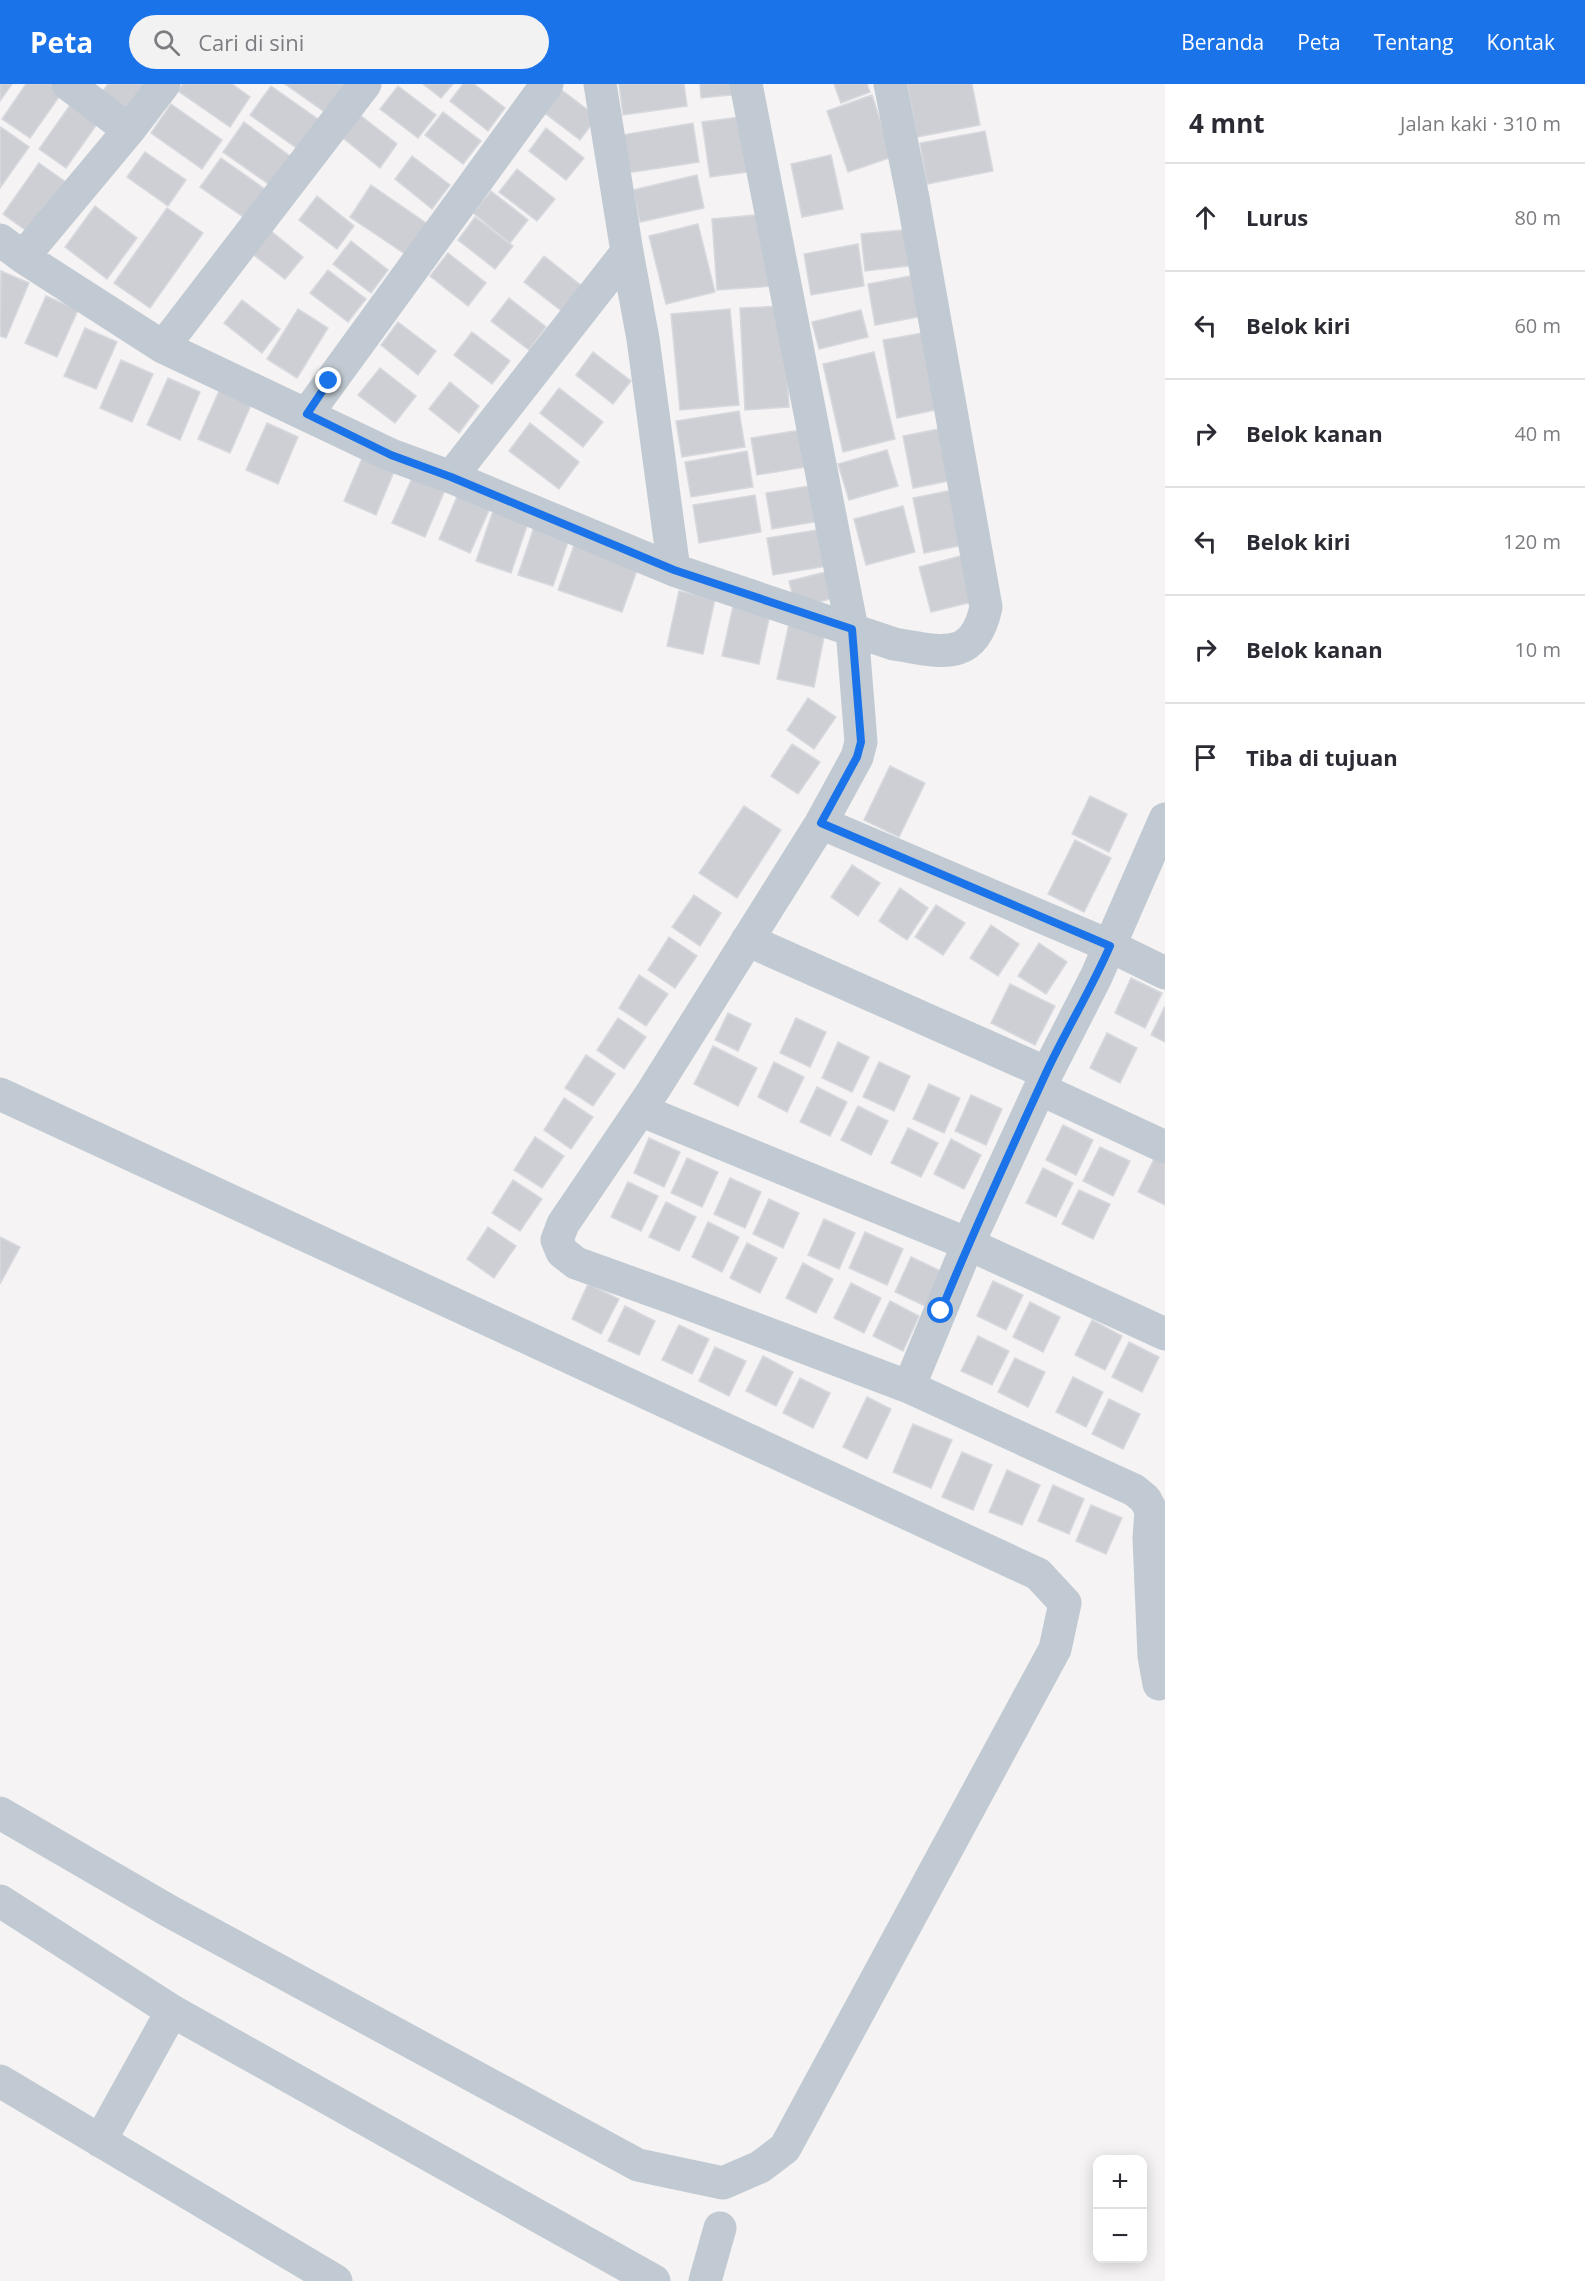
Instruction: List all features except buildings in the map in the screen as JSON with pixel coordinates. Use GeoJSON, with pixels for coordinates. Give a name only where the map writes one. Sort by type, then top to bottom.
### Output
{"type":"FeatureCollection","features":[{"type":"Feature","properties":{"kind":"street"},"geometry":{"type":"LineString","coordinates":[[68,84],[129,130]]}},
{"type":"Feature","properties":{"kind":"street"},"geometry":{"type":"LineString","coordinates":[[164,84],[129,130],[11,249],[163,346],[391,455],[451,477],[674,570],[894,644],[931,649],[960,648],[972,642],[982,627],[986,607],[913,198],[890,84]]}},
{"type":"Feature","properties":{"kind":"street"},"geometry":{"type":"LineString","coordinates":[[163,346],[365,84]]}},
{"type":"Feature","properties":{"kind":"street"},"geometry":{"type":"LineString","coordinates":[[307,414],[547,84]]}},
{"type":"Feature","properties":{"kind":"street"},"geometry":{"type":"LineString","coordinates":[[600,84],[627,252],[644,339],[674,570]]}},
{"type":"Feature","properties":{"kind":"street"},"geometry":{"type":"LineString","coordinates":[[746,84],[852,629],[861,742],[857,757],[821,823],[640,1110],[563,1224],[558,1240],[562,1252],[576,1263],[909,1387],[1134,1490],[1145,1498],[1151,1510],[1149,1538],[1154,1656],[1159,1684]]}},
{"type":"Feature","properties":{"kind":"street"},"geometry":{"type":"LineString","coordinates":[[451,477],[627,252]]}},
{"type":"Feature","properties":{"kind":"street"},"geometry":{"type":"LineString","coordinates":[[909,1387],[968,1244],[1043,1081],[1096,977],[1165,819]]}},
{"type":"Feature","properties":{"kind":"street"},"geometry":{"type":"LineString","coordinates":[[821,823],[1110,946],[1165,973]]}},
{"type":"Feature","properties":{"kind":"street"},"geometry":{"type":"LineString","coordinates":[[747,940],[1043,1081],[1165,1147]]}},
{"type":"Feature","properties":{"kind":"street"},"geometry":{"type":"LineString","coordinates":[[0,1094],[1038,1574],[1065,1603],[1055,1649],[785,2148],[760,2167],[723,2183],[638,2165],[169,1911],[0,1814]]}},
{"type":"Feature","properties":{"kind":"street"},"geometry":{"type":"LineString","coordinates":[[640,1110],[968,1244],[1165,1334]]}},
{"type":"Feature","properties":{"kind":"street"},"geometry":{"type":"LineString","coordinates":[[0,1901],[172,2011],[654,2281]]}},
{"type":"Feature","properties":{"kind":"street"},"geometry":{"type":"LineString","coordinates":[[100,2140],[172,2011]]}},
{"type":"Feature","properties":{"kind":"street"},"geometry":{"type":"LineString","coordinates":[[0,2081],[336,2281]]}},
{"type":"Feature","properties":{"kind":"street"},"geometry":{"type":"LineString","coordinates":[[705,2281],[720,2228]]}},
{"type":"Feature","properties":{"kind":"route"},"geometry":{"type":"LineString","coordinates":[[329,381],[307,414],[391,455],[451,477],[719,587],[852,629],[861,742],[857,757],[821,823],[1110,946],[1047,1073],[983,1211],[941,1311]]}}]}
